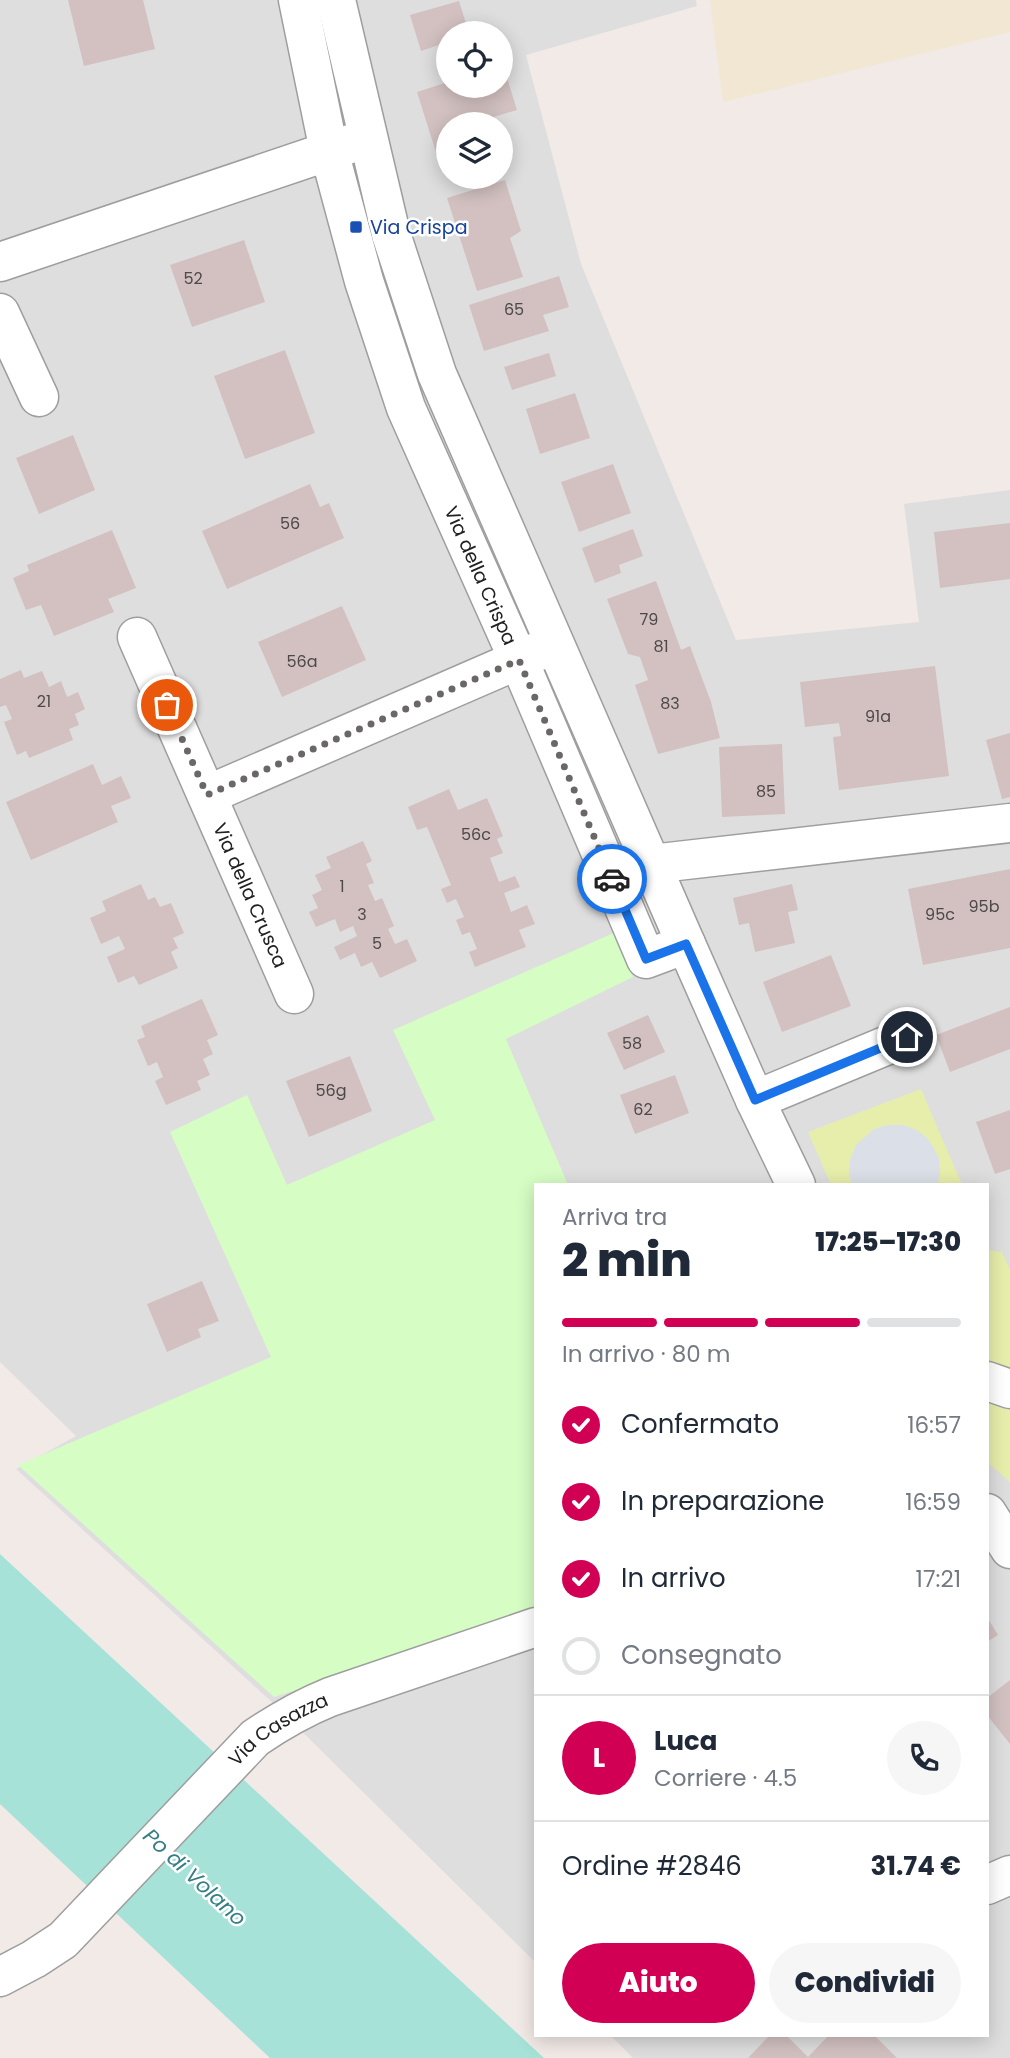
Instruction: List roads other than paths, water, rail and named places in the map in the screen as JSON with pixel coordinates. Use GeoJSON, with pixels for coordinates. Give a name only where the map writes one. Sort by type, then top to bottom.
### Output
{"type":"FeatureCollection","features":[{"type":"Feature","properties":{"kind":"street","name":"Via della Crispa"},"geometry":{"type":"LineString","coordinates":[[318,6],[368,138],[391,234],[437,374],[755,1100],[795,1183]]}},
{"type":"Feature","properties":{"kind":"street","name":"Via della Crispa"},"geometry":{"type":"LineString","coordinates":[[318,6],[329,151],[364,281],[413,425],[519,660],[646,959],[686,944]]}},
{"type":"Feature","properties":{"kind":"street"},"geometry":{"type":"LineString","coordinates":[[0,262],[368,138]]}},
{"type":"Feature","properties":{"kind":"street"},"geometry":{"type":"LineString","coordinates":[[364,281],[402,267]]}},
{"type":"Feature","properties":{"kind":"street"},"geometry":{"type":"LineString","coordinates":[[0,313],[39,397]]}},
{"type":"Feature","properties":{"kind":"street"},"geometry":{"type":"LineString","coordinates":[[413,425],[453,410]]}},
{"type":"Feature","properties":{"kind":"street","name":"Via della Crusca"},"geometry":{"type":"LineString","coordinates":[[137,637],[294,994]]}},
{"type":"Feature","properties":{"kind":"street"},"geometry":{"type":"LineString","coordinates":[[207,795],[555,643]]}},
{"type":"Feature","properties":{"kind":"street"},"geometry":{"type":"LineString","coordinates":[[613,880],[651,864],[1010,823]]}},
{"type":"Feature","properties":{"kind":"street"},"geometry":{"type":"LineString","coordinates":[[755,1100],[907,1037]]}},
{"type":"Feature","properties":{"kind":"street"},"geometry":{"type":"LineString","coordinates":[[989,1382],[1010,1389]]}},
{"type":"Feature","properties":{"kind":"street","name":"Via Casazza"},"geometry":{"type":"LineString","coordinates":[[0,1977],[46,1952],[80,1924],[255,1738],[310,1705],[534,1628]]}},
{"type":"Feature","properties":{"kind":"street"},"geometry":{"type":"LineString","coordinates":[[989,1884],[1010,1875]]}},
{"type":"Feature","properties":{"kind":"water","name":"Po di Volano"},"geometry":{"type":"Polygon","coordinates":[[[0,1554],[544,2058],[270,2058],[0,1804],[0,1554]]]}},
{"type":"Feature","properties":{"kind":"place","name":"Via Crispa"},"geometry":{"type":"Point","coordinates":[356,227]}}]}
